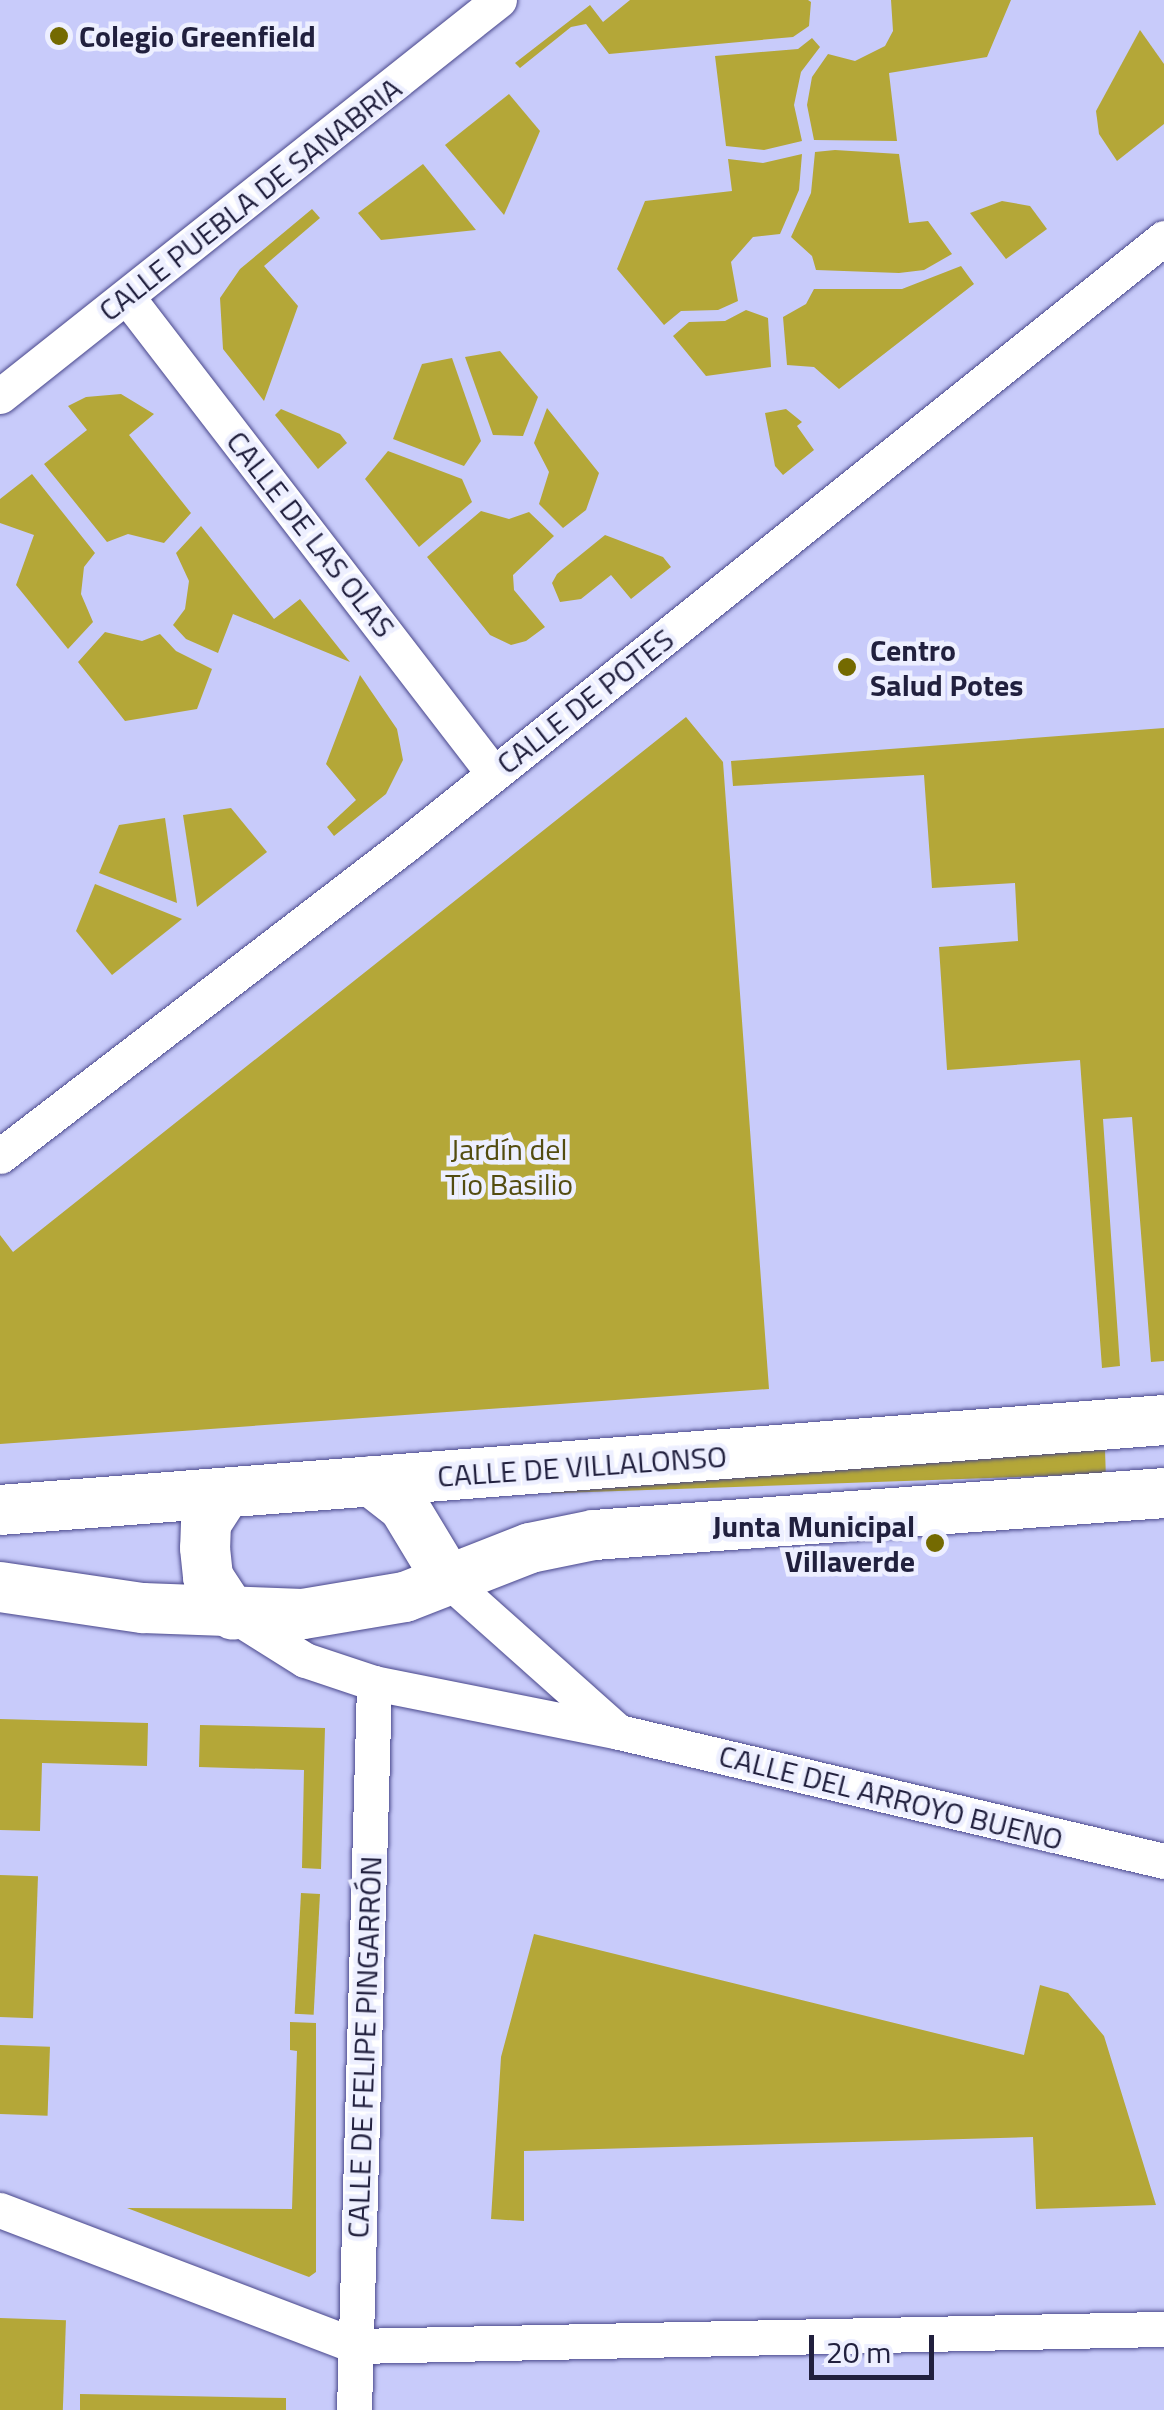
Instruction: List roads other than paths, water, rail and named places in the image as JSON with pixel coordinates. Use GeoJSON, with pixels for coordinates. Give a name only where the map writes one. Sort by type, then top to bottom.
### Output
{"type":"FeatureCollection","features":[{"type":"Feature","properties":{"kind":"main road","name":"CALLE DE VILLALONSO"},"geometry":{"type":"LineString","coordinates":[[0,1510],[1164,1420]]}},
{"type":"Feature","properties":{"kind":"main road"},"geometry":{"type":"LineString","coordinates":[[371,1481],[404,1507],[448,1580]]}},
{"type":"Feature","properties":{"kind":"main road"},"geometry":{"type":"LineString","coordinates":[[0,1587],[232,1615],[354,1609],[448,1580],[530,1548],[594,1535],[1164,1493]]}},
{"type":"Feature","properties":{"kind":"main road"},"geometry":{"type":"LineString","coordinates":[[224,1494],[206,1523],[205,1548],[208,1577],[232,1615]]}},
{"type":"Feature","properties":{"kind":"street","name":"CALLE PUEBLA DE SANABRIA"},"geometry":{"type":"LineString","coordinates":[[0,396],[499,0]]}},
{"type":"Feature","properties":{"kind":"street","name":"CALLE DE POTES"},"geometry":{"type":"LineString","coordinates":[[0,1156],[493,773],[1164,238]]}},
{"type":"Feature","properties":{"kind":"street","name":"CALLE DE LAS OLAS"},"geometry":{"type":"LineString","coordinates":[[126,297],[493,773]]}},
{"type":"Feature","properties":{"kind":"street","name":"CALLE DEL ARROYO BUENO"},"geometry":{"type":"LineString","coordinates":[[448,1580],[618,1732]]}},
{"type":"Feature","properties":{"kind":"street","name":"CALLE DEL ARROYO BUENO"},"geometry":{"type":"LineString","coordinates":[[232,1615],[305,1660],[374,1683],[618,1732],[1164,1861]]}},
{"type":"Feature","properties":{"kind":"street","name":"CALLE DE FELIPE PINGARRÓN"},"geometry":{"type":"LineString","coordinates":[[354,2410],[374,1683]]}},
{"type":"Feature","properties":{"kind":"street"},"geometry":{"type":"LineString","coordinates":[[0,2210],[356,2346],[1164,2328]]}},
{"type":"Feature","properties":{"kind":"place","name":"Colegio Greenfield"},"geometry":{"type":"Point","coordinates":[59,36]}},
{"type":"Feature","properties":{"kind":"place","name":"Centro Salud Potes"},"geometry":{"type":"Point","coordinates":[847,667]}},
{"type":"Feature","properties":{"kind":"place","name":"Junta Municipal Villaverde"},"geometry":{"type":"Point","coordinates":[935,1543]}},
{"type":"Feature","properties":{"kind":"park label","name":"Jardín del Tío Basilio"},"geometry":{"type":"Point","coordinates":[509,1166]}}]}
